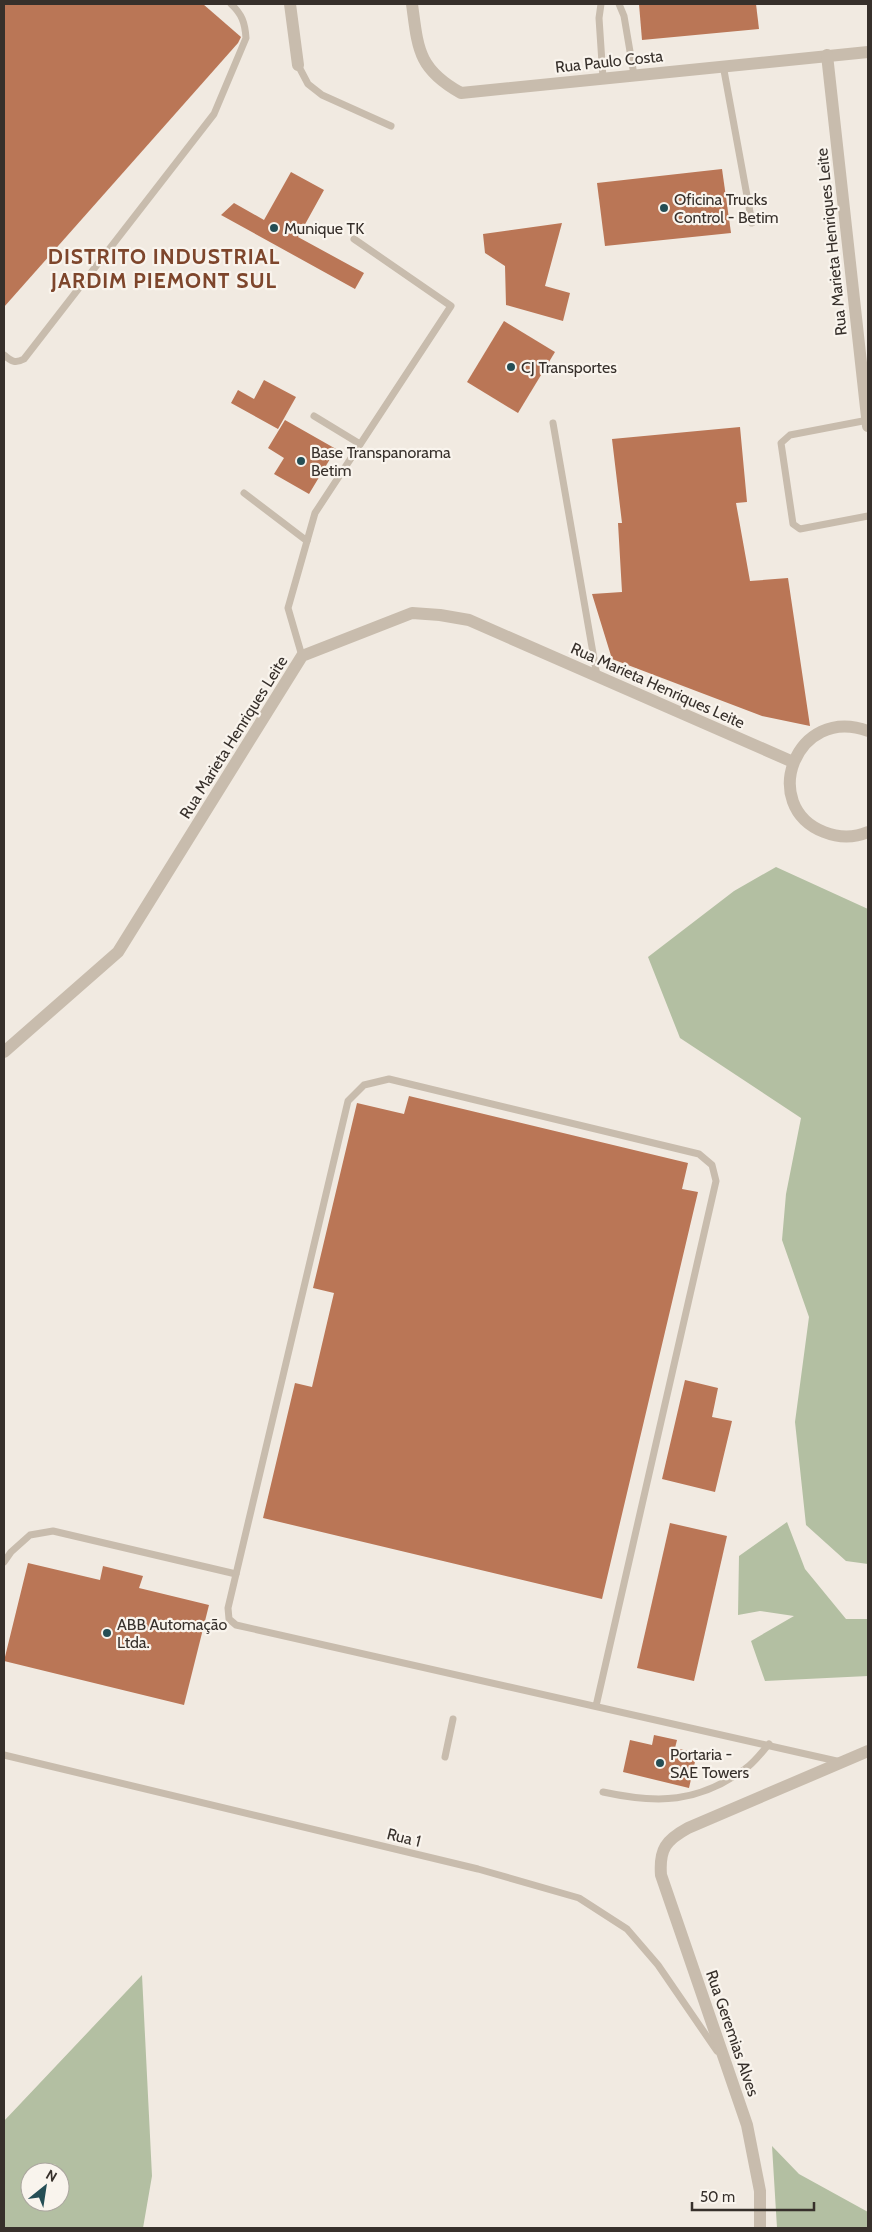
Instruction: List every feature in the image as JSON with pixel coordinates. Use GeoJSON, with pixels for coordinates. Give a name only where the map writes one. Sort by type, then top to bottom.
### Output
{"type":"FeatureCollection","features":[{"type":"Feature","properties":{"kind":"street"},"geometry":{"type":"LineString","coordinates":[[290,4],[298,65]]}},
{"type":"Feature","properties":{"kind":"street","name":"Rua Paulo Costa"},"geometry":{"type":"LineString","coordinates":[[412,4],[418,48],[432,74],[460,93],[723,65],[868,52]]}},
{"type":"Feature","properties":{"kind":"street","name":"Rua Marieta Henriques Leite"},"geometry":{"type":"LineString","coordinates":[[827,55],[868,426]]}},
{"type":"Feature","properties":{"kind":"street","name":"Rua Marieta Henriques Leite"},"geometry":{"type":"LineString","coordinates":[[4,1052],[118,952],[302,656],[412,613],[469,620],[793,762]]}},
{"type":"Feature","properties":{"kind":"street"},"geometry":{"type":"LineString","coordinates":[[868,731],[847,726],[824,730],[805,742],[793,762],[790,774],[792,796],[800,812],[811,825],[832,835],[844,837],[868,833]]}},
{"type":"Feature","properties":{"kind":"street"},"geometry":{"type":"LineString","coordinates":[[842,1762],[868,1751]]}},
{"type":"Feature","properties":{"kind":"street","name":"Rua Geremias Alves"},"geometry":{"type":"LineString","coordinates":[[760,2228],[760,2191],[747,2125],[661,1875],[662,1851],[673,1837],[688,1828],[842,1762]]}},
{"type":"Feature","properties":{"kind":"lane"},"geometry":{"type":"LineString","coordinates":[[4,355],[11,361],[18,362],[24,359],[214,114],[246,38],[246,24],[238,11],[230,4]]}},
{"type":"Feature","properties":{"kind":"lane"},"geometry":{"type":"LineString","coordinates":[[601,4],[599,18],[603,78]]}},
{"type":"Feature","properties":{"kind":"lane"},"geometry":{"type":"LineString","coordinates":[[620,4],[624,16],[634,75]]}},
{"type":"Feature","properties":{"kind":"lane"},"geometry":{"type":"LineString","coordinates":[[298,65],[308,84],[322,95],[391,126]]}},
{"type":"Feature","properties":{"kind":"lane"},"geometry":{"type":"LineString","coordinates":[[723,65],[752,223]]}},
{"type":"Feature","properties":{"kind":"lane"},"geometry":{"type":"LineString","coordinates":[[302,656],[288,608],[315,513],[451,306],[354,239]]}},
{"type":"Feature","properties":{"kind":"lane"},"geometry":{"type":"LineString","coordinates":[[314,416],[360,444]]}},
{"type":"Feature","properties":{"kind":"lane"},"geometry":{"type":"LineString","coordinates":[[868,420],[790,435],[781,443],[793,524],[800,529],[868,516]]}},
{"type":"Feature","properties":{"kind":"lane"},"geometry":{"type":"LineString","coordinates":[[553,422],[597,676]]}},
{"type":"Feature","properties":{"kind":"lane"},"geometry":{"type":"LineString","coordinates":[[244,493],[307,541]]}},
{"type":"Feature","properties":{"kind":"lane"},"geometry":{"type":"LineString","coordinates":[[596,1706],[716,1182],[712,1165],[699,1154],[389,1079],[364,1085],[348,1101],[228,1608],[229,1619],[236,1625],[596,1706],[770,1744],[842,1762]]}},
{"type":"Feature","properties":{"kind":"lane"},"geometry":{"type":"LineString","coordinates":[[4,1562],[11,1552],[30,1535],[53,1531],[236,1574]]}},
{"type":"Feature","properties":{"kind":"lane"},"geometry":{"type":"LineString","coordinates":[[445,1757],[454,1719]]}},
{"type":"Feature","properties":{"kind":"lane"},"geometry":{"type":"LineString","coordinates":[[603,1792],[641,1799],[669,1800],[690,1796],[708,1789],[746,1768],[770,1744]]}},
{"type":"Feature","properties":{"kind":"lane","name":"Rua 1"},"geometry":{"type":"LineString","coordinates":[[4,1755],[478,1870],[579,1898],[627,1928],[658,1965],[726,2063]]}},
{"type":"Feature","properties":{"kind":"green space"},"geometry":{"type":"Polygon","coordinates":[[[776,867],[868,909],[868,1564],[846,1561],[806,1525],[795,1422],[809,1317],[782,1240],[786,1194],[801,1118],[680,1038],[648,957],[734,891],[776,867]]]}},
{"type":"Feature","properties":{"kind":"green space"},"geometry":{"type":"Polygon","coordinates":[[[787,1522],[805,1569],[846,1619],[868,1619],[868,1676],[765,1681],[751,1641],[794,1616],[760,1611],[738,1615],[739,1556],[787,1522]]]}},
{"type":"Feature","properties":{"kind":"green space"},"geometry":{"type":"Polygon","coordinates":[[[142,1975],[152,2176],[143,2228],[4,2228],[4,2121],[142,1975]]]}},
{"type":"Feature","properties":{"kind":"green space"},"geometry":{"type":"Polygon","coordinates":[[[772,2146],[799,2174],[868,2212],[868,2228],[777,2228],[772,2146]]]}},
{"type":"Feature","properties":{"kind":"building"},"geometry":{"type":"Polygon","coordinates":[[[4,4],[203,4],[241,37],[238,43],[4,307],[4,4]]]}},
{"type":"Feature","properties":{"kind":"building"},"geometry":{"type":"Polygon","coordinates":[[[639,4],[756,4],[759,29],[642,40],[639,4]]]}},
{"type":"Feature","properties":{"kind":"building","name":"Oficina Trucks Control - Betim"},"geometry":{"type":"Polygon","coordinates":[[[722,169],[731,233],[605,246],[597,183],[722,169]]]}},
{"type":"Feature","properties":{"kind":"building","name":"Munique TK"},"geometry":{"type":"Polygon","coordinates":[[[291,172],[324,190],[298,237],[364,273],[355,289],[221,215],[234,203],[264,220],[291,172]]]}},
{"type":"Feature","properties":{"kind":"building"},"geometry":{"type":"Polygon","coordinates":[[[562,223],[545,286],[570,293],[563,321],[506,305],[505,266],[485,253],[483,234],[562,223]]]}},
{"type":"Feature","properties":{"kind":"building","name":"CJ Transportes"},"geometry":{"type":"Polygon","coordinates":[[[504,321],[555,352],[518,413],[467,382],[504,321]]]}},
{"type":"Feature","properties":{"kind":"building"},"geometry":{"type":"Polygon","coordinates":[[[264,380],[296,397],[278,429],[231,403],[238,390],[254,399],[264,380]]]}},
{"type":"Feature","properties":{"kind":"building","name":"Base Transpanorama Betim"},"geometry":{"type":"Polygon","coordinates":[[[285,420],[336,449],[309,494],[274,474],[284,458],[268,448],[285,420]]]}},
{"type":"Feature","properties":{"kind":"building"},"geometry":{"type":"Polygon","coordinates":[[[740,427],[747,502],[736,503],[750,581],[788,578],[810,726],[762,716],[612,659],[592,594],[622,592],[618,523],[622,523],[612,439],[740,427]]]}},
{"type":"Feature","properties":{"kind":"building"},"geometry":{"type":"Polygon","coordinates":[[[409,1096],[688,1163],[682,1189],[698,1192],[602,1599],[263,1518],[295,1383],[312,1387],[334,1293],[313,1288],[357,1103],[404,1114],[409,1096]]]}},
{"type":"Feature","properties":{"kind":"building"},"geometry":{"type":"Polygon","coordinates":[[[685,1380],[718,1388],[712,1417],[732,1421],[715,1492],[662,1479],[685,1380]]]}},
{"type":"Feature","properties":{"kind":"building"},"geometry":{"type":"Polygon","coordinates":[[[670,1523],[727,1536],[694,1681],[637,1668],[670,1523]]]}},
{"type":"Feature","properties":{"kind":"building","name":"ABB Automação Ltda."},"geometry":{"type":"Polygon","coordinates":[[[28,1563],[100,1580],[103,1566],[143,1576],[139,1588],[209,1605],[184,1705],[4,1661],[28,1563]]]}},
{"type":"Feature","properties":{"kind":"building","name":"Portaria - SAE Towers"},"geometry":{"type":"Polygon","coordinates":[[[654,1735],[677,1740],[675,1748],[697,1753],[689,1788],[623,1772],[630,1740],[652,1745],[654,1735]]]}},
{"type":"Feature","properties":{"kind":"place","name":"Oficina Trucks Control - Betim"},"geometry":{"type":"Point","coordinates":[664,208]}},
{"type":"Feature","properties":{"kind":"place","name":"Munique TK"},"geometry":{"type":"Point","coordinates":[274,228]}},
{"type":"Feature","properties":{"kind":"place","name":"CJ Transportes"},"geometry":{"type":"Point","coordinates":[511,367]}},
{"type":"Feature","properties":{"kind":"place","name":"Base Transpanorama Betim"},"geometry":{"type":"Point","coordinates":[301,461]}},
{"type":"Feature","properties":{"kind":"place","name":"ABB Automação Ltda."},"geometry":{"type":"Point","coordinates":[107,1633]}},
{"type":"Feature","properties":{"kind":"place","name":"Portaria - SAE Towers"},"geometry":{"type":"Point","coordinates":[660,1763]}},
{"type":"Feature","properties":{"kind":"district","name":"DISTRITO INDUSTRIAL JARDIM PIEMONT SUL"},"geometry":{"type":"Point","coordinates":[164,269]}}]}
